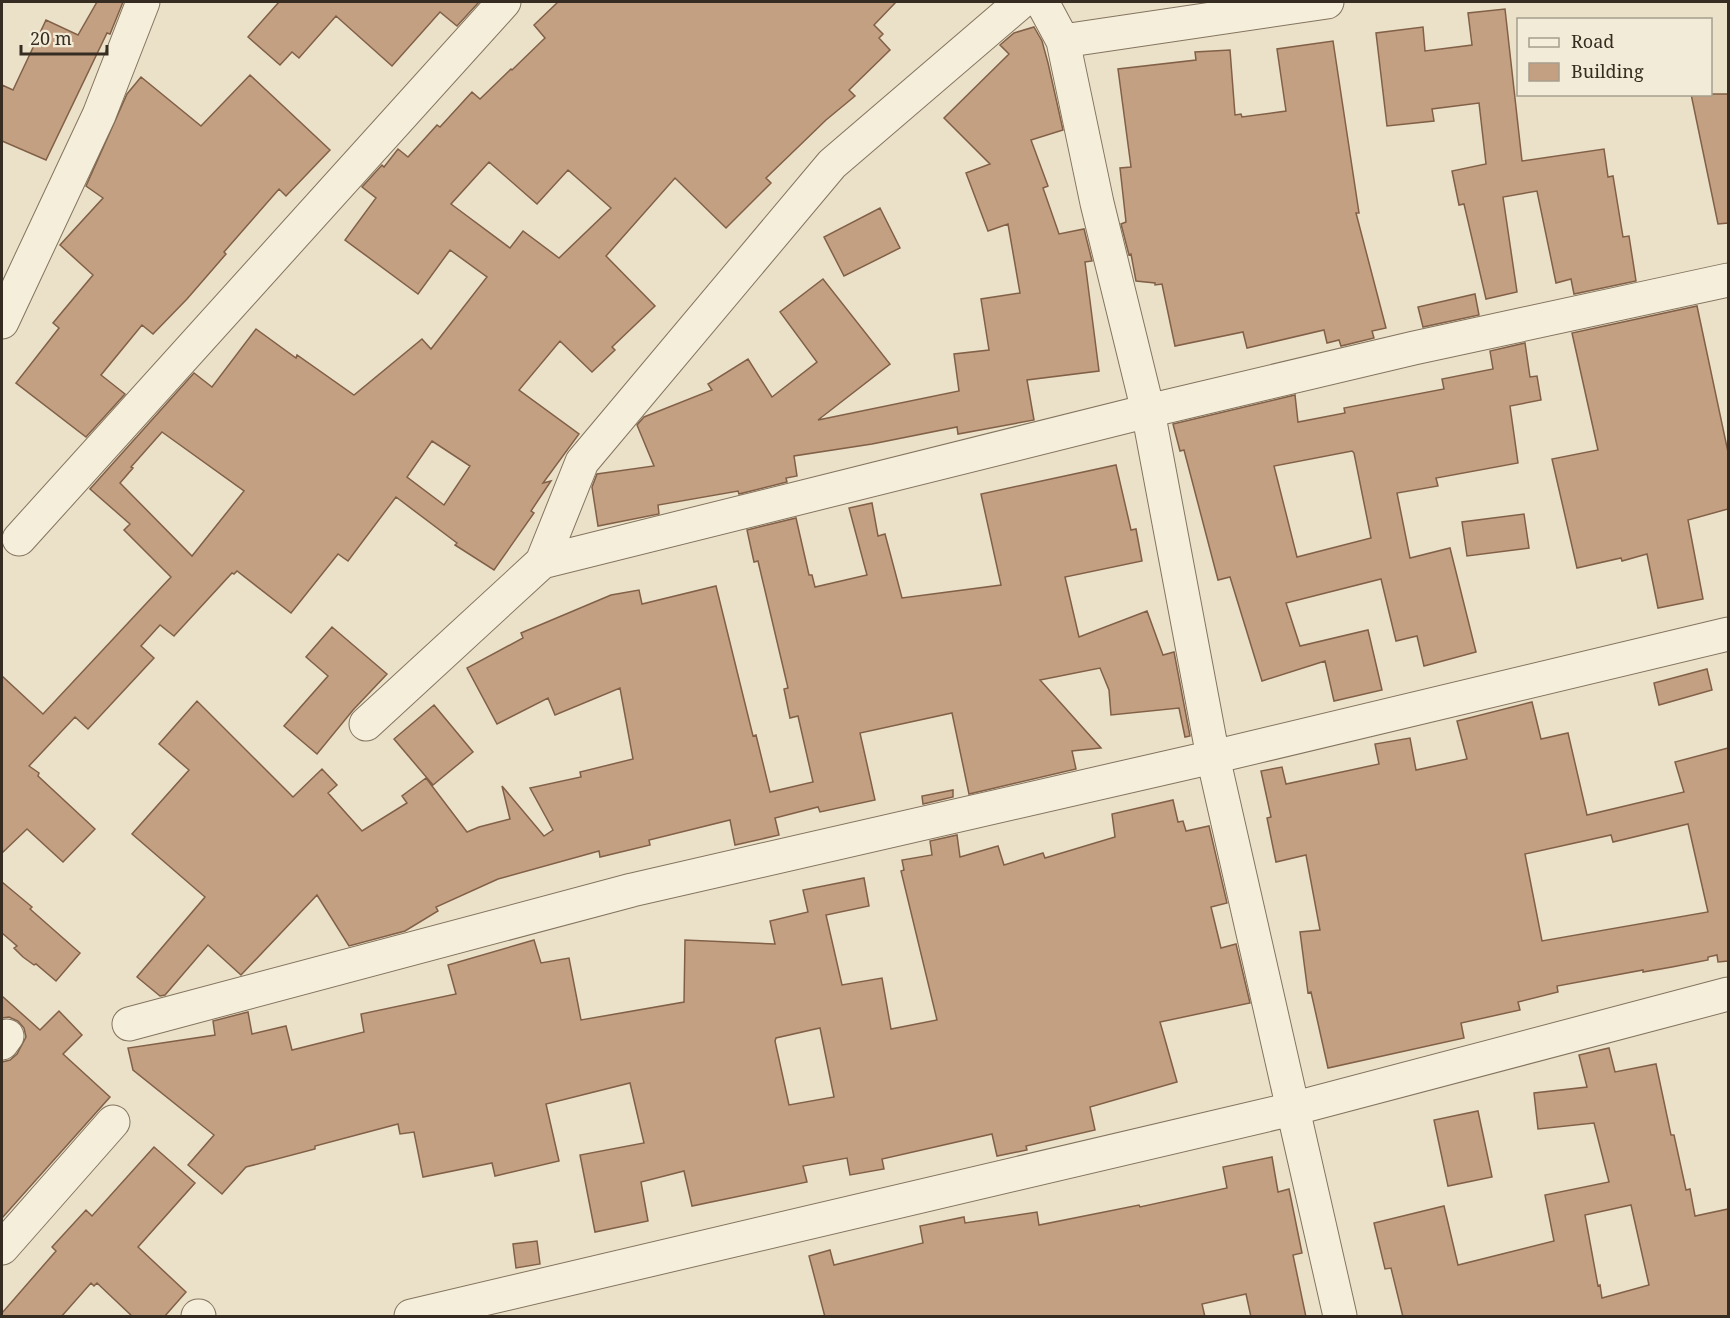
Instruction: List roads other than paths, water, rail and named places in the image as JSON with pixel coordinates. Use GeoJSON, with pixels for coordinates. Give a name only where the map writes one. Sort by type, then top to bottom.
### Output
{"type":"FeatureCollection","features":[{"type":"Feature","properties":{"kind":"street"},"geometry":{"type":"LineString","coordinates":[[2,322],[99,115],[143,2]]}},
{"type":"Feature","properties":{"kind":"street"},"geometry":{"type":"LineString","coordinates":[[19,539],[504,2]]}},
{"type":"Feature","properties":{"kind":"street"},"geometry":{"type":"LineString","coordinates":[[366,724],[542,562],[582,462],[832,164],[1021,2]]}},
{"type":"Feature","properties":{"kind":"street"},"geometry":{"type":"LineString","coordinates":[[1042,2],[1063,40],[1097,203],[1148,411],[1213,757],[1340,1317]]}},
{"type":"Feature","properties":{"kind":"street"},"geometry":{"type":"LineString","coordinates":[[1063,40],[1327,2]]}},
{"type":"Feature","properties":{"kind":"street"},"geometry":{"type":"LineString","coordinates":[[542,562],[1148,411],[1414,348],[1728,279]]}},
{"type":"Feature","properties":{"kind":"street"},"geometry":{"type":"LineString","coordinates":[[129,1024],[632,890],[1213,757],[1728,634]]}},
{"type":"Feature","properties":{"kind":"street"},"geometry":{"type":"LineString","coordinates":[[411,1317],[1292,1109],[1728,994]]}},
{"type":"Feature","properties":{"kind":"street"},"geometry":{"type":"LineString","coordinates":[[2,1248],[113,1122]]}}]}
